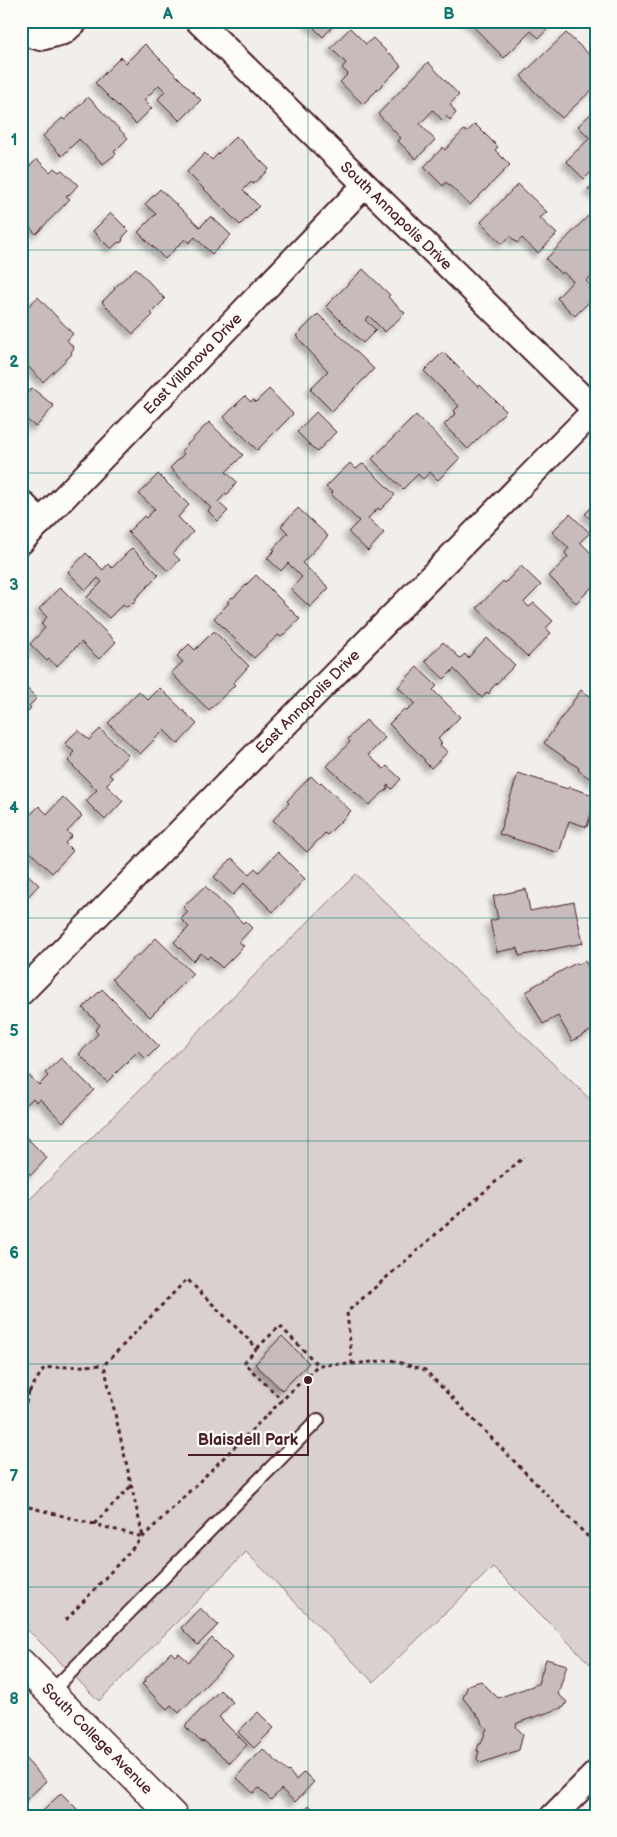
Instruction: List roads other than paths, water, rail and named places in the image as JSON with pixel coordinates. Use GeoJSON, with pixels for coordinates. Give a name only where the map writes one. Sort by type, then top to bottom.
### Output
{"type":"FeatureCollection","features":[{"type":"Feature","properties":{"kind":"street"},"geometry":{"type":"LineString","coordinates":[[21,32],[41,38],[64,32],[76,21]]}},
{"type":"Feature","properties":{"kind":"street","name":"South Annapolis Drive"},"geometry":{"type":"LineString","coordinates":[[198,21],[595,410]]}},
{"type":"Feature","properties":{"kind":"street","name":"East Villanova Drive"},"geometry":{"type":"LineString","coordinates":[[21,542],[365,185]]}},
{"type":"Feature","properties":{"kind":"street","name":"East Annapolis Drive"},"geometry":{"type":"LineString","coordinates":[[21,993],[595,410]]}},
{"type":"Feature","properties":{"kind":"street"},"geometry":{"type":"LineString","coordinates":[[21,502],[41,522]]}},
{"type":"Feature","properties":{"kind":"street","name":"South College Avenue"},"geometry":{"type":"LineString","coordinates":[[21,1663],[173,1816]]}},
{"type":"Feature","properties":{"kind":"street"},"geometry":{"type":"LineString","coordinates":[[553,1816],[592,1784]]}},
{"type":"Feature","properties":{"kind":"lane"},"geometry":{"type":"LineString","coordinates":[[51,1692],[318,1420]]}},
{"type":"Feature","properties":{"kind":"place","name":"Blaisdell Park"},"geometry":{"type":"Point","coordinates":[308,1380]}}]}
